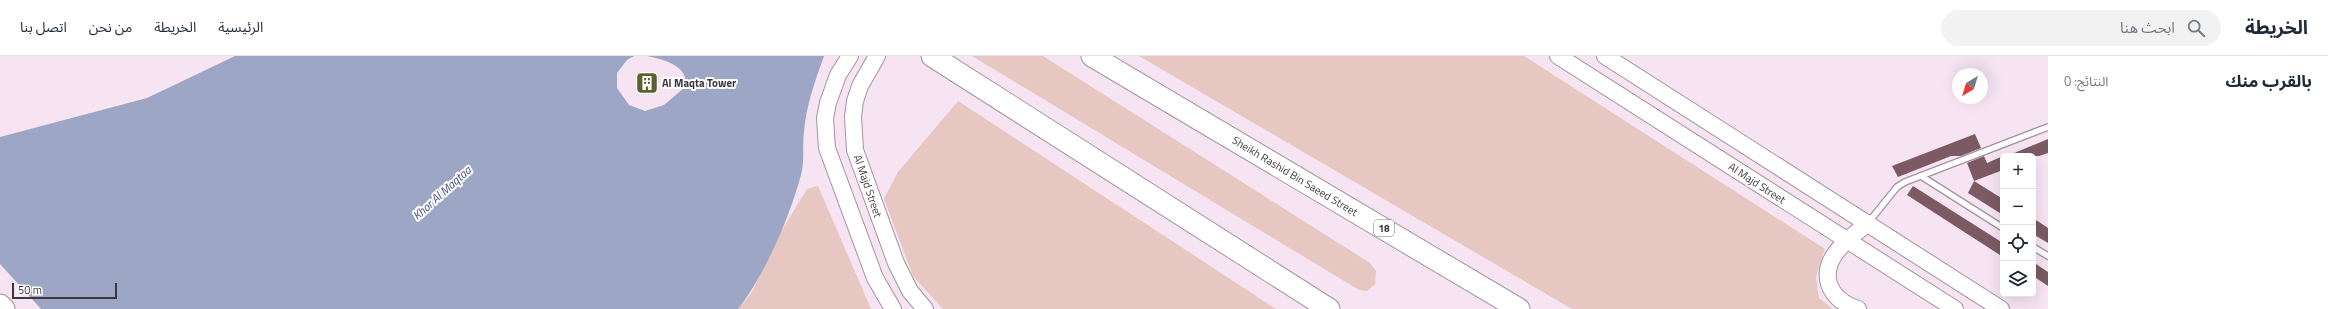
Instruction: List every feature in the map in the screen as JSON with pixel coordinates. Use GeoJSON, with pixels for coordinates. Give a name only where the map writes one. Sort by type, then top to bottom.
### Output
{"type":"FeatureCollection","features":[{"type":"Feature","properties":{"kind":"highway"},"geometry":{"type":"LineString","coordinates":[[932,56],[1329,309]]}},
{"type":"Feature","properties":{"kind":"highway","name":"Sheikh Rashid Bin Saeed Street"},"geometry":{"type":"LineString","coordinates":[[1092,56],[1517,307]]}},
{"type":"Feature","properties":{"kind":"highway"},"geometry":{"type":"LineString","coordinates":[[0,305],[4,309]]}},
{"type":"Feature","properties":{"kind":"street"},"geometry":{"type":"LineString","coordinates":[[850,56],[838,75],[828,103],[825,118],[827,148],[875,278],[893,309]]}},
{"type":"Feature","properties":{"kind":"street","name":"Al Majd Street"},"geometry":{"type":"LineString","coordinates":[[877,56],[860,86],[855,101],[853,123],[855,150],[899,270],[910,291],[925,309]]}},
{"type":"Feature","properties":{"kind":"street","name":"Al Majd Street"},"geometry":{"type":"LineString","coordinates":[[1558,56],[1955,309]]}},
{"type":"Feature","properties":{"kind":"street"},"geometry":{"type":"LineString","coordinates":[[1605,56],[2001,309]]}},
{"type":"Feature","properties":{"kind":"street"},"geometry":{"type":"LineString","coordinates":[[1858,309],[1837,298],[1828,280],[1830,261],[1847,240],[1868,223]]}},
{"type":"Feature","properties":{"kind":"lane"},"geometry":{"type":"LineString","coordinates":[[1868,223],[1897,187],[1921,176],[2048,127]]}},
{"type":"Feature","properties":{"kind":"lane"},"geometry":{"type":"LineString","coordinates":[[1921,176],[2000,226]]}},
{"type":"Feature","properties":{"kind":"lane"},"geometry":{"type":"LineString","coordinates":[[2036,249],[2048,256]]}},
{"type":"Feature","properties":{"kind":"shaded area"},"geometry":{"type":"Polygon","coordinates":[[[972,56],[1043,56],[1370,263],[1376,271],[1375,284],[1367,291],[1359,290],[972,56]]]}},
{"type":"Feature","properties":{"kind":"shaded area"},"geometry":{"type":"Polygon","coordinates":[[[1139,56],[1524,56],[1825,249],[1816,277],[1819,298],[1833,309],[1572,309],[1139,56]]]}},
{"type":"Feature","properties":{"kind":"shaded area"},"geometry":{"type":"Polygon","coordinates":[[[958,101],[1276,309],[943,309],[913,276],[884,199],[898,172],[958,101]]]}},
{"type":"Feature","properties":{"kind":"shaded area"},"geometry":{"type":"Polygon","coordinates":[[[818,186],[871,309],[738,309],[752,292],[780,233],[807,189],[818,186]]]}},
{"type":"Feature","properties":{"kind":"water","name":"Khor Al Maqtaa"},"geometry":{"type":"Polygon","coordinates":[[[235,56],[634,56],[627,60],[617,73],[617,88],[629,105],[645,111],[664,105],[684,88],[685,79],[685,76],[678,67],[662,60],[647,56],[824,56],[814,84],[805,122],[802,169],[796,191],[776,245],[758,279],[738,309],[0,309],[0,137],[147,98],[235,56]]]}},
{"type":"Feature","properties":{"kind":"pier"},"geometry":{"type":"Polygon","coordinates":[[[0,264],[41,309],[0,309],[0,264]]]}},
{"type":"Feature","properties":{"kind":"building","name":"Al Maqta Tower"},"geometry":{"type":"Polygon","coordinates":[[[647,73],[653,76],[656,82],[653,88],[647,91],[641,88],[638,82],[641,76],[647,73]]]}},
{"type":"Feature","properties":{"kind":"building"},"geometry":{"type":"Polygon","coordinates":[[[1975,134],[1981,148],[1961,156],[1951,156],[1898,177],[1892,166],[1975,134]]]}},
{"type":"Feature","properties":{"kind":"building"},"geometry":{"type":"Polygon","coordinates":[[[2048,139],[2048,153],[2036,156],[2036,153],[2014,153],[2048,139]]]}},
{"type":"Feature","properties":{"kind":"building"},"geometry":{"type":"Polygon","coordinates":[[[1984,156],[1987,163],[2000,157],[2000,171],[1974,181],[1967,163],[1984,156]]]}},
{"type":"Feature","properties":{"kind":"building"},"geometry":{"type":"Polygon","coordinates":[[[1974,181],[2000,197],[2000,213],[1968,193],[1974,181]]]}},
{"type":"Feature","properties":{"kind":"building"},"geometry":{"type":"Polygon","coordinates":[[[1913,186],[2000,241],[2000,255],[1907,195],[1913,186]]]}},
{"type":"Feature","properties":{"kind":"building"},"geometry":{"type":"Polygon","coordinates":[[[2036,220],[2048,228],[2048,243],[2036,236],[2036,220]]]}},
{"type":"Feature","properties":{"kind":"building"},"geometry":{"type":"Polygon","coordinates":[[[2036,264],[2048,272],[2048,286],[2036,278],[2036,264]]]}},
{"type":"Feature","properties":{"kind":"place","name":"Al Maqta Tower"},"geometry":{"type":"Point","coordinates":[647,83]}}]}
